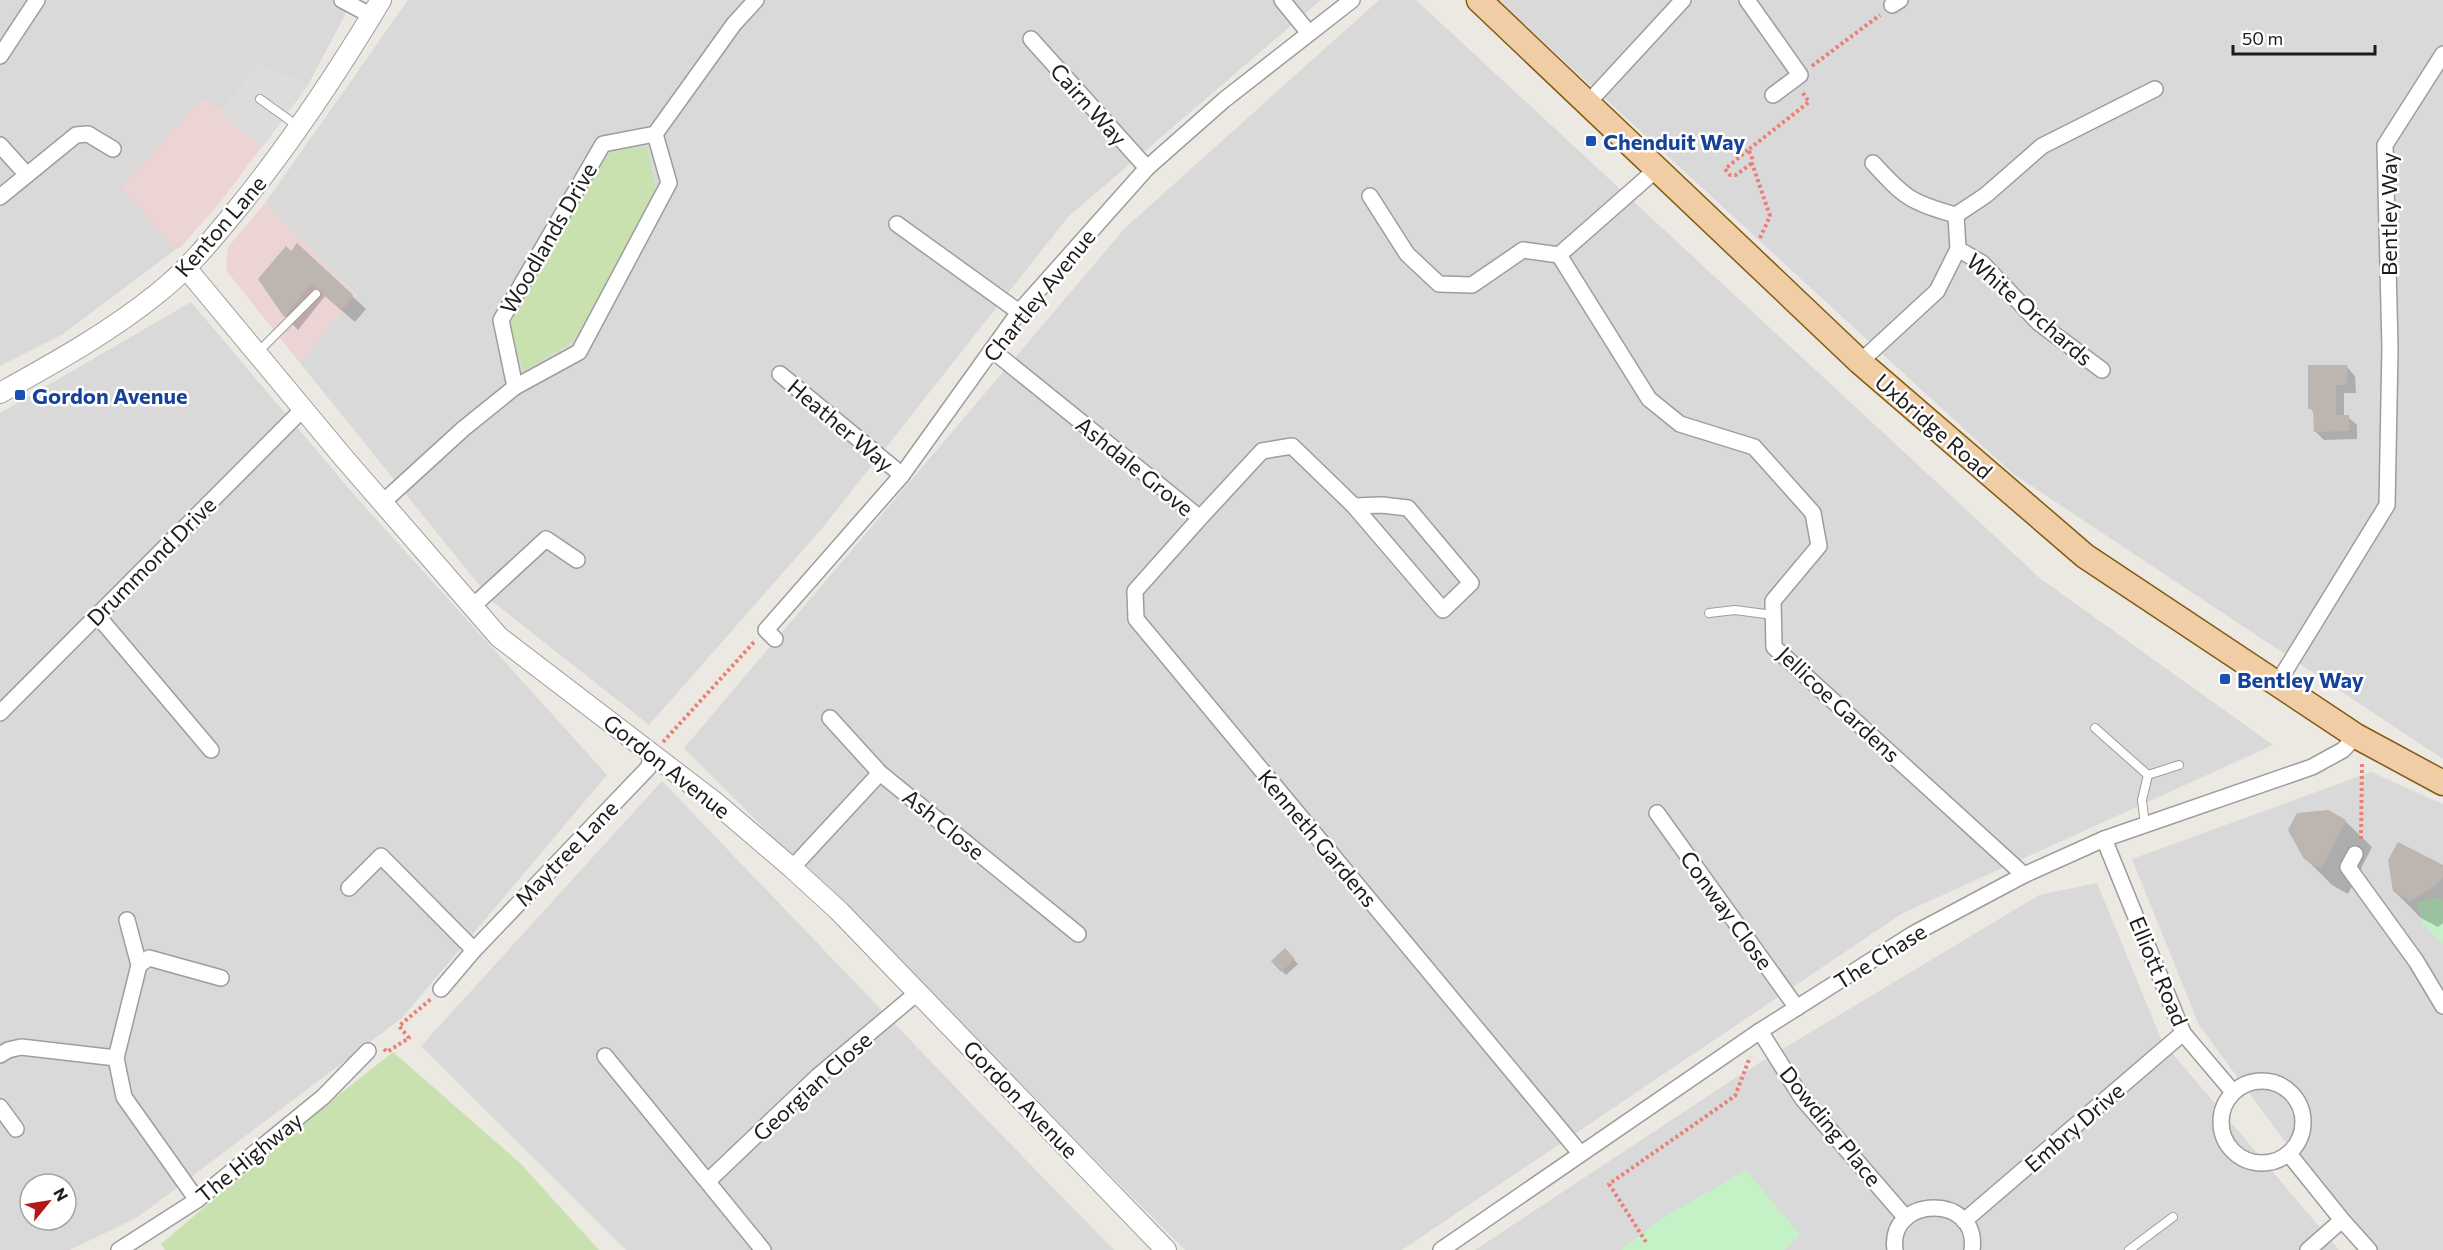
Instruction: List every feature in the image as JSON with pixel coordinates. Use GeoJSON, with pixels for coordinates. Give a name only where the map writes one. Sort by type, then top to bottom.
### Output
{"type":"FeatureCollection","features":[{"type":"Feature","properties":{"kind":"main road","name":"Uxbridge Road"},"geometry":{"type":"LineString","coordinates":[[1479,0],[1860,362],[2085,556],[2356,736],[2443,783]]}},
{"type":"Feature","properties":{"kind":"street"},"geometry":{"type":"LineString","coordinates":[[0,56],[37,0]]}},
{"type":"Feature","properties":{"kind":"street"},"geometry":{"type":"LineString","coordinates":[[342,0],[376,8]]}},
{"type":"Feature","properties":{"kind":"street"},"geometry":{"type":"LineString","coordinates":[[382,503],[463,429],[515,387],[579,352],[669,183],[655,134],[734,24],[756,0]]}},
{"type":"Feature","properties":{"kind":"street"},"geometry":{"type":"LineString","coordinates":[[1282,0],[1309,33]]}},
{"type":"Feature","properties":{"kind":"street","name":"Chartley Avenue"},"geometry":{"type":"LineString","coordinates":[[771,634],[902,475],[1019,312],[1147,168],[1224,100],[1352,0]]}},
{"type":"Feature","properties":{"kind":"street"},"geometry":{"type":"LineString","coordinates":[[1587,104],[1683,0]]}},
{"type":"Feature","properties":{"kind":"street"},"geometry":{"type":"LineString","coordinates":[[1747,0],[1797,77],[1773,95]]}},
{"type":"Feature","properties":{"kind":"street","name":"Kenton Lane"},"geometry":{"type":"LineString","coordinates":[[0,393],[124,317],[158,293],[186,268],[248,196],[300,128],[376,8]]}},
{"type":"Feature","properties":{"kind":"street","name":"Cairn Way"},"geometry":{"type":"LineString","coordinates":[[1031,39],[1147,168]]}},
{"type":"Feature","properties":{"kind":"street","name":"Bentley Way"},"geometry":{"type":"LineString","coordinates":[[2277,684],[2387,505],[2390,348],[2385,145],[2443,54]]}},
{"type":"Feature","properties":{"kind":"street"},"geometry":{"type":"LineString","coordinates":[[1873,163],[1901,194],[1924,207],[1956,215],[1986,195],[2042,146],[2155,88]]}},
{"type":"Feature","properties":{"kind":"street"},"geometry":{"type":"LineString","coordinates":[[0,196],[76,135],[88,134],[113,149]]}},
{"type":"Feature","properties":{"kind":"street","name":"Woodlands Drive"},"geometry":{"type":"LineString","coordinates":[[515,387],[501,320],[603,144],[655,134]]}},
{"type":"Feature","properties":{"kind":"street"},"geometry":{"type":"LineString","coordinates":[[0,145],[27,176]]}},
{"type":"Feature","properties":{"kind":"street"},"geometry":{"type":"LineString","coordinates":[[1370,196],[1407,254],[1439,284],[1472,285],[1523,250],[1559,255],[1658,168]]}},
{"type":"Feature","properties":{"kind":"street"},"geometry":{"type":"LineString","coordinates":[[1860,362],[1937,291],[1958,249],[1956,215]]}},
{"type":"Feature","properties":{"kind":"street"},"geometry":{"type":"LineString","coordinates":[[897,224],[1019,312]]}},
{"type":"Feature","properties":{"kind":"street","name":"White Orchards"},"geometry":{"type":"LineString","coordinates":[[1958,249],[1982,263],[2039,323],[2102,370]]}},
{"type":"Feature","properties":{"kind":"street","name":"Jellicoe Gardens"},"geometry":{"type":"LineString","coordinates":[[1559,255],[1649,399],[1680,424],[1754,447],[1813,513],[1819,546],[1773,601],[1774,647],[2025,875]]}},
{"type":"Feature","properties":{"kind":"street","name":"Gordon Avenue"},"geometry":{"type":"LineString","coordinates":[[186,268],[382,503],[499,637],[716,803],[839,911],[1166,1250]]}},
{"type":"Feature","properties":{"kind":"street","name":"Ashdale Grove"},"geometry":{"type":"LineString","coordinates":[[992,350],[1200,518],[1262,451],[1292,446],[1354,506],[1443,610],[1471,583],[1408,508],[1382,505],[1354,506]]}},
{"type":"Feature","properties":{"kind":"street","name":"Heather Way"},"geometry":{"type":"LineString","coordinates":[[780,374],[902,475]]}},
{"type":"Feature","properties":{"kind":"street","name":"Drummond Drive"},"geometry":{"type":"LineString","coordinates":[[0,713],[303,409]]}},
{"type":"Feature","properties":{"kind":"street","name":"Kenneth Gardens"},"geometry":{"type":"LineString","coordinates":[[1200,518],[1135,591],[1136,619],[1580,1153]]}},
{"type":"Feature","properties":{"kind":"street"},"geometry":{"type":"LineString","coordinates":[[472,607],[546,539],[577,560]]}},
{"type":"Feature","properties":{"kind":"street"},"geometry":{"type":"LineString","coordinates":[[97,615],[211,750]]}},
{"type":"Feature","properties":{"kind":"street","name":"Ash Close"},"geometry":{"type":"LineString","coordinates":[[830,718],[880,773],[1078,934]]}},
{"type":"Feature","properties":{"kind":"street","name":"The Chase"},"geometry":{"type":"LineString","coordinates":[[1441,1250],[1760,1031],[1913,934],[2025,875],[2104,839],[2312,767],[2343,750],[2356,736]]}},
{"type":"Feature","properties":{"kind":"street","name":"Maytree Lane"},"geometry":{"type":"LineString","coordinates":[[441,988],[474,950],[648,768],[653,754]]}},
{"type":"Feature","properties":{"kind":"street","name":"Ash Close"},"geometry":{"type":"LineString","coordinates":[[792,868],[880,773]]}},
{"type":"Feature","properties":{"kind":"street","name":"Conway Close"},"geometry":{"type":"LineString","coordinates":[[1656,813],[1797,1008]]}},
{"type":"Feature","properties":{"kind":"street","name":"Elliott Road"},"geometry":{"type":"LineString","coordinates":[[2104,839],[2183,1033],[2233,1092]]}},
{"type":"Feature","properties":{"kind":"street"},"geometry":{"type":"LineString","coordinates":[[2355,854],[2348,867],[2369,900],[2416,961],[2443,1006]]}},
{"type":"Feature","properties":{"kind":"street"},"geometry":{"type":"LineString","coordinates":[[349,888],[381,856],[474,950]]}},
{"type":"Feature","properties":{"kind":"street"},"geometry":{"type":"LineString","coordinates":[[127,920],[139,965],[116,1058],[124,1097],[198,1200]]}},
{"type":"Feature","properties":{"kind":"street"},"geometry":{"type":"LineString","coordinates":[[139,965],[149,958],[221,978]]}},
{"type":"Feature","properties":{"kind":"street","name":"Georgian Close"},"geometry":{"type":"LineString","coordinates":[[708,1181],[817,1077],[917,993]]}},
{"type":"Feature","properties":{"kind":"street","name":"Dowding Place"},"geometry":{"type":"LineString","coordinates":[[1760,1031],[1802,1098],[1906,1218]]}},
{"type":"Feature","properties":{"kind":"street","name":"Embry Drive"},"geometry":{"type":"LineString","coordinates":[[1964,1221],[2183,1033]]}},
{"type":"Feature","properties":{"kind":"street"},"geometry":{"type":"LineString","coordinates":[[0,1055],[8,1050],[21,1047],[116,1058]]}},
{"type":"Feature","properties":{"kind":"street","name":"The Highway"},"geometry":{"type":"LineString","coordinates":[[118,1250],[198,1200],[323,1097],[368,1051]]}},
{"type":"Feature","properties":{"kind":"street"},"geometry":{"type":"LineString","coordinates":[[605,1056],[763,1250]]}},
{"type":"Feature","properties":{"kind":"street"},"geometry":{"type":"LineString","coordinates":[[2259,1080],[2274,1082],[2291,1093],[2300,1105],[2303,1119],[2302,1133],[2289,1154],[2277,1161],[2262,1164],[2248,1162],[2230,1149],[2223,1137],[2220,1123],[2222,1108],[2233,1092],[2245,1084],[2259,1080]]}},
{"type":"Feature","properties":{"kind":"street"},"geometry":{"type":"LineString","coordinates":[[0,1107],[16,1129]]}},
{"type":"Feature","properties":{"kind":"street"},"geometry":{"type":"LineString","coordinates":[[2289,1154],[2369,1250]]}},
{"type":"Feature","properties":{"kind":"street"},"geometry":{"type":"LineString","coordinates":[[1895,1250],[1897,1232],[1906,1218],[1920,1209],[1933,1207],[1947,1209],[1964,1221],[1971,1233],[1972,1250]]}},
{"type":"Feature","properties":{"kind":"street"},"geometry":{"type":"LineString","coordinates":[[2308,1250],[2342,1220]]}},
{"type":"Feature","properties":{"kind":"lane"},"geometry":{"type":"LineString","coordinates":[[260,99],[300,128]]}},
{"type":"Feature","properties":{"kind":"lane"},"geometry":{"type":"LineString","coordinates":[[257,354],[316,294]]}},
{"type":"Feature","properties":{"kind":"lane"},"geometry":{"type":"LineString","coordinates":[[1709,613],[1735,610],[1773,615]]}},
{"type":"Feature","properties":{"kind":"lane"},"geometry":{"type":"LineString","coordinates":[[2095,728],[2148,775]]}},
{"type":"Feature","properties":{"kind":"lane"},"geometry":{"type":"LineString","coordinates":[[2148,775],[2179,765]]}},
{"type":"Feature","properties":{"kind":"lane"},"geometry":{"type":"LineString","coordinates":[[2145,825],[2142,800],[2148,775]]}},
{"type":"Feature","properties":{"kind":"lane"},"geometry":{"type":"LineString","coordinates":[[2129,1250],[2173,1217]]}},
{"type":"Feature","properties":{"kind":"path"},"geometry":{"type":"LineString","coordinates":[[1752,163],[1736,175],[1730,175],[1725,169],[1809,102],[1797,77],[1896,3]]}},
{"type":"Feature","properties":{"kind":"path"},"geometry":{"type":"LineString","coordinates":[[1746,252],[1762,236],[1770,216],[1752,163],[1752,156],[1748,150]]}},
{"type":"Feature","properties":{"kind":"path"},"geometry":{"type":"LineString","coordinates":[[653,754],[771,634]]}},
{"type":"Feature","properties":{"kind":"path"},"geometry":{"type":"LineString","coordinates":[[2355,854],[2361,840],[2362,757],[2356,736]]}},
{"type":"Feature","properties":{"kind":"path"},"geometry":{"type":"LineString","coordinates":[[368,1051],[379,1043],[387,1052],[409,1038],[399,1026],[426,1004],[441,988]]}},
{"type":"Feature","properties":{"kind":"path"},"geometry":{"type":"LineString","coordinates":[[1646,1242],[1609,1184],[1735,1096],[1760,1031]]}},
{"type":"Feature","properties":{"kind":"shaded area"},"geometry":{"type":"Polygon","coordinates":[[[0,0],[353,0],[308,85],[259,64],[222,109],[122,187],[175,250],[63,334],[0,366],[0,0]]]}},
{"type":"Feature","properties":{"kind":"shaded area"},"geometry":{"type":"Polygon","coordinates":[[[408,0],[1321,0],[1068,217],[824,526],[649,725],[492,601],[300,363],[356,295],[265,203],[408,0]]]}},
{"type":"Feature","properties":{"kind":"shaded area"},"geometry":{"type":"Polygon","coordinates":[[[1379,0],[1416,0],[2041,579],[2273,745],[1903,913],[1402,1250],[1185,1250],[684,748],[1125,228],[1379,0]]]}},
{"type":"Feature","properties":{"kind":"shaded area"},"geometry":{"type":"Polygon","coordinates":[[[1498,0],[2443,0],[2443,759],[2012,473],[1498,0]]]}},
{"type":"Feature","properties":{"kind":"shaded area"},"geometry":{"type":"Polygon","coordinates":[[[259,64],[308,85],[222,200],[181,247],[175,250],[121,188],[201,99],[222,109],[259,64]]]}},
{"type":"Feature","properties":{"kind":"shaded area"},"geometry":{"type":"Polygon","coordinates":[[[259,64],[308,85],[262,148],[219,113],[259,64]]]}},
{"type":"Feature","properties":{"kind":"shaded area"},"geometry":{"type":"Polygon","coordinates":[[[265,203],[356,295],[300,363],[226,270],[228,247],[265,203]]]}},
{"type":"Feature","properties":{"kind":"shaded area"},"geometry":{"type":"Polygon","coordinates":[[[191,302],[357,498],[607,775],[402,1018],[138,1217],[70,1250],[0,1250],[0,413],[191,302]]]}},
{"type":"Feature","properties":{"kind":"shaded area"},"geometry":{"type":"Polygon","coordinates":[[[2371,772],[2443,804],[2443,1250],[2365,1250],[2199,1025],[2132,859],[2371,772]]]}},
{"type":"Feature","properties":{"kind":"shaded area"},"geometry":{"type":"Polygon","coordinates":[[[662,781],[1114,1250],[626,1250],[421,1046],[662,781]]]}},
{"type":"Feature","properties":{"kind":"shaded area"},"geometry":{"type":"Polygon","coordinates":[[[2097,883],[2162,1041],[2339,1250],[1475,1250],[1741,1074],[2039,895],[2097,883]]]}},
{"type":"Feature","properties":{"kind":"green space"},"geometry":{"type":"Polygon","coordinates":[[[647,146],[657,196],[575,340],[524,371],[507,320],[608,152],[647,146]]]}},
{"type":"Feature","properties":{"kind":"green space"},"geometry":{"type":"Polygon","coordinates":[[[2440,897],[2443,902],[2443,944],[2423,924],[2417,902],[2440,897]]]}},
{"type":"Feature","properties":{"kind":"green space"},"geometry":{"type":"Polygon","coordinates":[[[393,1052],[520,1163],[599,1250],[165,1250],[161,1244],[306,1121],[393,1052]]]}},
{"type":"Feature","properties":{"kind":"green space"},"geometry":{"type":"Polygon","coordinates":[[[1746,1170],[1800,1235],[1784,1250],[1621,1250],[1661,1219],[1746,1170]]]}},
{"type":"Feature","properties":{"kind":"building"},"geometry":{"type":"Polygon","coordinates":[[[297,243],[353,295],[341,310],[311,284],[284,317],[258,279],[286,246],[291,251],[297,243]]]}},
{"type":"Feature","properties":{"kind":"building"},"geometry":{"type":"Polygon","coordinates":[[[2308,365],[2347,365],[2347,385],[2336,385],[2336,415],[2349,415],[2349,431],[2314,432],[2313,409],[2308,409],[2308,365]]]}},
{"type":"Feature","properties":{"kind":"building"},"geometry":{"type":"Polygon","coordinates":[[[2328,810],[2346,820],[2321,869],[2304,859],[2288,830],[2297,813],[2328,810]]]}},
{"type":"Feature","properties":{"kind":"building"},"geometry":{"type":"Polygon","coordinates":[[[2398,842],[2443,865],[2443,876],[2438,884],[2410,901],[2393,891],[2388,860],[2398,842]]]}},
{"type":"Feature","properties":{"kind":"building"},"geometry":{"type":"Polygon","coordinates":[[[1285,948],[1295,959],[1281,972],[1271,961],[1285,948]]]}},
{"type":"Feature","properties":{"kind":"place","name":"Chenduit Way"},"geometry":{"type":"Point","coordinates":[1591,141]}},
{"type":"Feature","properties":{"kind":"place","name":"Gordon Avenue"},"geometry":{"type":"Point","coordinates":[20,395]}},
{"type":"Feature","properties":{"kind":"place","name":"Bentley Way"},"geometry":{"type":"Point","coordinates":[2225,679]}}]}
